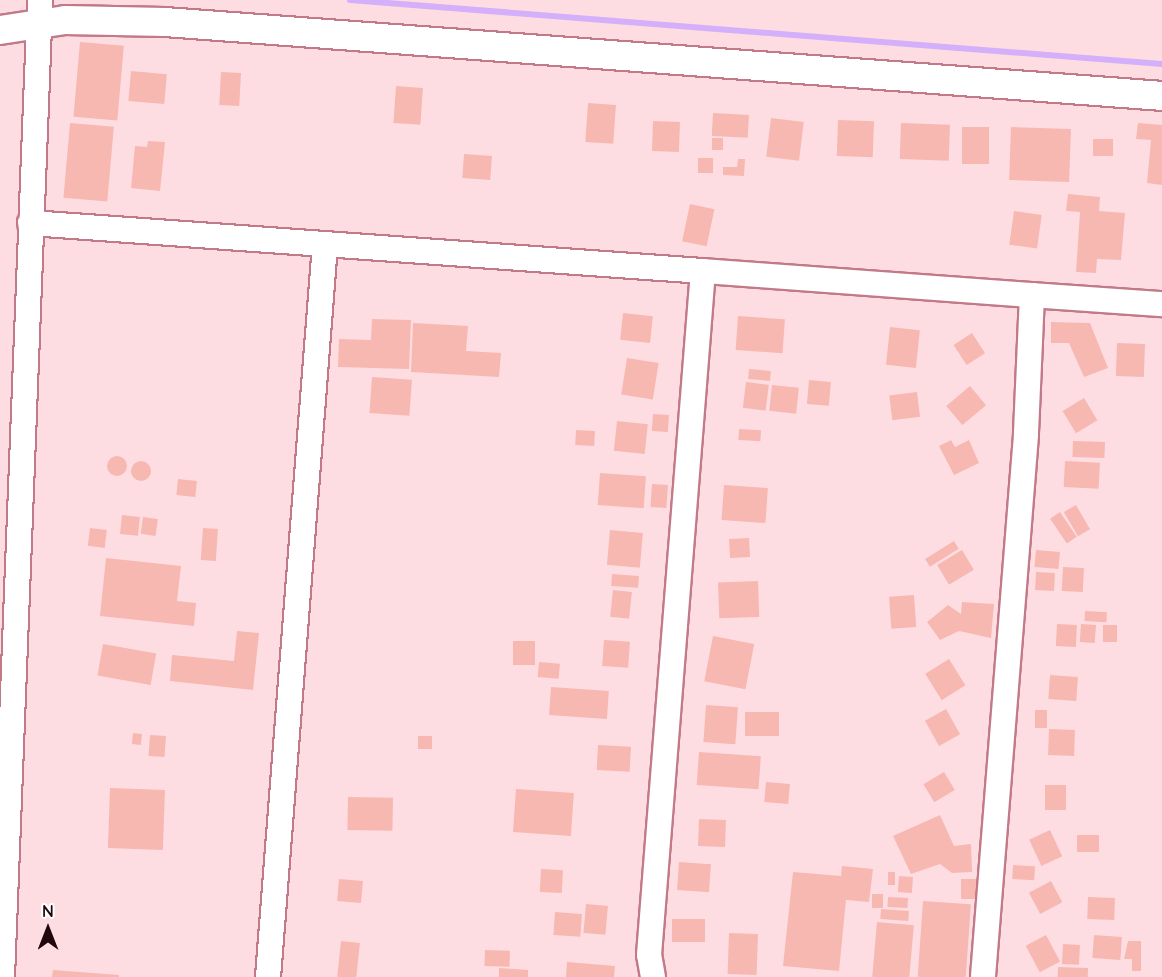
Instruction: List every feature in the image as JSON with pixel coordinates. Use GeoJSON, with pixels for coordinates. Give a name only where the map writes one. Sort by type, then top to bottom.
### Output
{"type":"FeatureCollection","features":[{"type":"Feature","properties":{"kind":"street"},"geometry":{"type":"LineString","coordinates":[[0,30],[38,11],[65,20],[165,22],[1162,96]]}},
{"type":"Feature","properties":{"kind":"street"},"geometry":{"type":"LineString","coordinates":[[2,977],[38,11]]}},
{"type":"Feature","properties":{"kind":"street"},"geometry":{"type":"LineString","coordinates":[[30,223],[1162,304]]}},
{"type":"Feature","properties":{"kind":"street"},"geometry":{"type":"LineString","coordinates":[[268,977],[325,245]]}},
{"type":"Feature","properties":{"kind":"street"},"geometry":{"type":"LineString","coordinates":[[653,977],[649,955],[703,271]]}},
{"type":"Feature","properties":{"kind":"street"},"geometry":{"type":"LineString","coordinates":[[983,977],[1026,435],[1032,295]]}},
{"type":"Feature","properties":{"kind":"building"},"geometry":{"type":"Polygon","coordinates":[[[80,42],[124,46],[117,121],[73,117],[80,42]]]}},
{"type":"Feature","properties":{"kind":"building"},"geometry":{"type":"Polygon","coordinates":[[[131,71],[167,74],[164,104],[128,101],[131,71]]]}},
{"type":"Feature","properties":{"kind":"building"},"geometry":{"type":"Polygon","coordinates":[[[221,72],[241,73],[239,106],[219,105],[221,72]]]}},
{"type":"Feature","properties":{"kind":"building"},"geometry":{"type":"Polygon","coordinates":[[[396,86],[423,88],[420,125],[393,123],[396,86]]]}},
{"type":"Feature","properties":{"kind":"building"},"geometry":{"type":"Polygon","coordinates":[[[588,103],[616,105],[613,144],[585,142],[588,103]]]}},
{"type":"Feature","properties":{"kind":"building"},"geometry":{"type":"Polygon","coordinates":[[[713,113],[749,115],[748,138],[712,136],[713,113]]]}},
{"type":"Feature","properties":{"kind":"building"},"geometry":{"type":"Polygon","coordinates":[[[771,118],[804,122],[799,161],[766,157],[771,118]]]}},
{"type":"Feature","properties":{"kind":"building"},"geometry":{"type":"Polygon","coordinates":[[[838,120],[874,121],[873,157],[837,156],[838,120]]]}},
{"type":"Feature","properties":{"kind":"building"},"geometry":{"type":"Polygon","coordinates":[[[653,121],[680,122],[679,152],[652,151],[653,121]]]}},
{"type":"Feature","properties":{"kind":"building"},"geometry":{"type":"Polygon","coordinates":[[[70,123],[114,127],[107,202],[63,198],[70,123]]]}},
{"type":"Feature","properties":{"kind":"building"},"geometry":{"type":"Polygon","coordinates":[[[901,123],[950,125],[949,161],[900,159],[901,123]]]}},
{"type":"Feature","properties":{"kind":"building"},"geometry":{"type":"Polygon","coordinates":[[[1138,123],[1162,125],[1162,185],[1147,183],[1151,140],[1136,139],[1138,123]]]}},
{"type":"Feature","properties":{"kind":"building"},"geometry":{"type":"Polygon","coordinates":[[[962,127],[989,127],[989,164],[962,164],[962,127]]]}},
{"type":"Feature","properties":{"kind":"building"},"geometry":{"type":"Polygon","coordinates":[[[1011,127],[1071,129],[1069,182],[1009,180],[1011,127]]]}},
{"type":"Feature","properties":{"kind":"building"},"geometry":{"type":"Polygon","coordinates":[[[712,138],[723,138],[723,150],[712,150],[712,138]]]}},
{"type":"Feature","properties":{"kind":"building"},"geometry":{"type":"Polygon","coordinates":[[[1093,139],[1113,139],[1113,156],[1093,156],[1093,139]]]}},
{"type":"Feature","properties":{"kind":"building"},"geometry":{"type":"Polygon","coordinates":[[[148,141],[165,142],[160,191],[131,188],[135,146],[147,147],[148,141]]]}},
{"type":"Feature","properties":{"kind":"building"},"geometry":{"type":"Polygon","coordinates":[[[464,154],[492,156],[490,180],[462,178],[464,154]]]}},
{"type":"Feature","properties":{"kind":"building"},"geometry":{"type":"Polygon","coordinates":[[[698,158],[713,158],[713,173],[698,173],[698,158]]]}},
{"type":"Feature","properties":{"kind":"building"},"geometry":{"type":"Polygon","coordinates":[[[738,159],[745,159],[744,176],[723,175],[723,167],[737,167],[738,159]]]}},
{"type":"Feature","properties":{"kind":"building"},"geometry":{"type":"Polygon","coordinates":[[[1068,194],[1100,197],[1099,211],[1125,213],[1121,260],[1097,259],[1096,273],[1076,272],[1080,212],[1066,211],[1068,194]]]}},
{"type":"Feature","properties":{"kind":"building"},"geometry":{"type":"Polygon","coordinates":[[[690,204],[714,209],[707,246],[682,241],[690,204]]]}},
{"type":"Feature","properties":{"kind":"building"},"geometry":{"type":"Polygon","coordinates":[[[1014,211],[1042,215],[1037,249],[1009,245],[1014,211]]]}},
{"type":"Feature","properties":{"kind":"building"},"geometry":{"type":"Polygon","coordinates":[[[623,313],[653,316],[650,343],[620,340],[623,313]]]}},
{"type":"Feature","properties":{"kind":"building"},"geometry":{"type":"Polygon","coordinates":[[[738,316],[785,319],[783,353],[736,350],[738,316]]]}},
{"type":"Feature","properties":{"kind":"building"},"geometry":{"type":"Polygon","coordinates":[[[372,319],[411,320],[409,369],[338,367],[339,339],[371,340],[372,319]]]}},
{"type":"Feature","properties":{"kind":"building"},"geometry":{"type":"Polygon","coordinates":[[[1051,322],[1090,323],[1108,368],[1084,377],[1069,343],[1051,343],[1051,322]]]}},
{"type":"Feature","properties":{"kind":"building"},"geometry":{"type":"Polygon","coordinates":[[[413,323],[468,326],[466,351],[501,353],[499,377],[411,372],[413,323]]]}},
{"type":"Feature","properties":{"kind":"building"},"geometry":{"type":"Polygon","coordinates":[[[890,327],[920,330],[916,368],[886,365],[890,327]]]}},
{"type":"Feature","properties":{"kind":"building"},"geometry":{"type":"Polygon","coordinates":[[[972,333],[985,353],[967,365],[954,345],[972,333]]]}},
{"type":"Feature","properties":{"kind":"building"},"geometry":{"type":"Polygon","coordinates":[[[1117,343],[1145,344],[1144,377],[1116,376],[1117,343]]]}},
{"type":"Feature","properties":{"kind":"building"},"geometry":{"type":"Polygon","coordinates":[[[627,358],[659,363],[653,400],[621,395],[627,358]]]}},
{"type":"Feature","properties":{"kind":"building"},"geometry":{"type":"Polygon","coordinates":[[[749,369],[771,371],[770,381],[748,379],[749,369]]]}},
{"type":"Feature","properties":{"kind":"building"},"geometry":{"type":"Polygon","coordinates":[[[372,377],[412,380],[409,416],[369,413],[372,377]]]}},
{"type":"Feature","properties":{"kind":"building"},"geometry":{"type":"Polygon","coordinates":[[[809,380],[831,382],[829,406],[807,404],[809,380]]]}},
{"type":"Feature","properties":{"kind":"building"},"geometry":{"type":"Polygon","coordinates":[[[746,382],[769,385],[766,411],[743,408],[746,382]]]}},
{"type":"Feature","properties":{"kind":"building"},"geometry":{"type":"Polygon","coordinates":[[[772,385],[799,388],[796,414],[769,411],[772,385]]]}},
{"type":"Feature","properties":{"kind":"building"},"geometry":{"type":"Polygon","coordinates":[[[970,386],[986,405],[962,425],[946,406],[970,386]]]}},
{"type":"Feature","properties":{"kind":"building"},"geometry":{"type":"Polygon","coordinates":[[[917,392],[920,417],[892,420],[889,395],[917,392]]]}},
{"type":"Feature","properties":{"kind":"building"},"geometry":{"type":"Polygon","coordinates":[[[1084,398],[1097,420],[1076,433],[1063,411],[1084,398]]]}},
{"type":"Feature","properties":{"kind":"building"},"geometry":{"type":"Polygon","coordinates":[[[653,414],[669,415],[668,432],[652,431],[653,414]]]}},
{"type":"Feature","properties":{"kind":"building"},"geometry":{"type":"Polygon","coordinates":[[[617,421],[648,424],[645,454],[614,451],[617,421]]]}},
{"type":"Feature","properties":{"kind":"building"},"geometry":{"type":"Polygon","coordinates":[[[739,429],[761,430],[760,441],[738,440],[739,429]]]}},
{"type":"Feature","properties":{"kind":"building"},"geometry":{"type":"Polygon","coordinates":[[[576,430],[595,431],[594,446],[575,445],[576,430]]]}},
{"type":"Feature","properties":{"kind":"building"},"geometry":{"type":"Polygon","coordinates":[[[951,440],[955,447],[969,440],[979,463],[954,475],[939,446],[951,440]]]}},
{"type":"Feature","properties":{"kind":"building"},"geometry":{"type":"Polygon","coordinates":[[[1073,441],[1105,442],[1104,458],[1072,457],[1073,441]]]}},
{"type":"Feature","properties":{"kind":"building"},"geometry":{"type":"Polygon","coordinates":[[[117,456],[124,459],[127,466],[124,473],[117,476],[110,473],[107,466],[110,459],[117,456]]]}},
{"type":"Feature","properties":{"kind":"building"},"geometry":{"type":"Polygon","coordinates":[[[141,461],[148,464],[151,471],[148,478],[141,481],[134,478],[131,471],[134,464],[141,461]]]}},
{"type":"Feature","properties":{"kind":"building"},"geometry":{"type":"Polygon","coordinates":[[[1065,461],[1100,463],[1099,489],[1064,487],[1065,461]]]}},
{"type":"Feature","properties":{"kind":"building"},"geometry":{"type":"Polygon","coordinates":[[[600,473],[646,476],[644,508],[598,505],[600,473]]]}},
{"type":"Feature","properties":{"kind":"building"},"geometry":{"type":"Polygon","coordinates":[[[178,479],[197,481],[195,497],[176,495],[178,479]]]}},
{"type":"Feature","properties":{"kind":"building"},"geometry":{"type":"Polygon","coordinates":[[[652,484],[668,485],[666,508],[650,507],[652,484]]]}},
{"type":"Feature","properties":{"kind":"building"},"geometry":{"type":"Polygon","coordinates":[[[724,485],[768,488],[765,523],[722,520],[724,485]]]}},
{"type":"Feature","properties":{"kind":"building"},"geometry":{"type":"Polygon","coordinates":[[[1076,505],[1090,529],[1078,536],[1064,512],[1076,505]]]}},
{"type":"Feature","properties":{"kind":"building"},"geometry":{"type":"Polygon","coordinates":[[[1060,512],[1077,537],[1067,544],[1050,519],[1060,512]]]}},
{"type":"Feature","properties":{"kind":"building"},"geometry":{"type":"Polygon","coordinates":[[[122,515],[140,517],[138,536],[120,534],[122,515]]]}},
{"type":"Feature","properties":{"kind":"building"},"geometry":{"type":"Polygon","coordinates":[[[143,517],[158,519],[155,536],[141,534],[143,517]]]}},
{"type":"Feature","properties":{"kind":"building"},"geometry":{"type":"Polygon","coordinates":[[[90,528],[107,530],[105,548],[88,546],[90,528]]]}},
{"type":"Feature","properties":{"kind":"building"},"geometry":{"type":"Polygon","coordinates":[[[203,528],[218,529],[216,561],[201,560],[203,528]]]}},
{"type":"Feature","properties":{"kind":"building"},"geometry":{"type":"Polygon","coordinates":[[[610,530],[643,533],[640,568],[607,565],[610,530]]]}},
{"type":"Feature","properties":{"kind":"building"},"geometry":{"type":"Polygon","coordinates":[[[749,538],[750,557],[730,558],[729,539],[749,538]]]}},
{"type":"Feature","properties":{"kind":"building"},"geometry":{"type":"Polygon","coordinates":[[[954,541],[959,549],[930,567],[925,559],[954,541]]]}},
{"type":"Feature","properties":{"kind":"building"},"geometry":{"type":"Polygon","coordinates":[[[962,550],[974,570],[949,585],[937,565],[962,550]]]}},
{"type":"Feature","properties":{"kind":"building"},"geometry":{"type":"Polygon","coordinates":[[[1036,550],[1060,552],[1058,569],[1035,567],[1036,550]]]}},
{"type":"Feature","properties":{"kind":"building"},"geometry":{"type":"Polygon","coordinates":[[[106,558],[181,566],[177,601],[196,603],[194,626],[100,616],[106,558]]]}},
{"type":"Feature","properties":{"kind":"building"},"geometry":{"type":"Polygon","coordinates":[[[1063,567],[1084,568],[1083,592],[1062,591],[1063,567]]]}},
{"type":"Feature","properties":{"kind":"building"},"geometry":{"type":"Polygon","coordinates":[[[1036,572],[1055,573],[1054,591],[1035,590],[1036,572]]]}},
{"type":"Feature","properties":{"kind":"building"},"geometry":{"type":"Polygon","coordinates":[[[612,574],[639,576],[638,588],[611,586],[612,574]]]}},
{"type":"Feature","properties":{"kind":"building"},"geometry":{"type":"Polygon","coordinates":[[[758,581],[759,617],[719,618],[718,582],[758,581]]]}},
{"type":"Feature","properties":{"kind":"building"},"geometry":{"type":"Polygon","coordinates":[[[613,590],[632,592],[629,619],[610,617],[613,590]]]}},
{"type":"Feature","properties":{"kind":"building"},"geometry":{"type":"Polygon","coordinates":[[[914,595],[916,627],[891,629],[889,597],[914,595]]]}},
{"type":"Feature","properties":{"kind":"building"},"geometry":{"type":"Polygon","coordinates":[[[962,602],[994,604],[991,638],[959,631],[940,640],[927,622],[948,605],[961,614],[962,602]]]}},
{"type":"Feature","properties":{"kind":"building"},"geometry":{"type":"Polygon","coordinates":[[[1085,611],[1107,612],[1106,622],[1084,621],[1085,611]]]}},
{"type":"Feature","properties":{"kind":"building"},"geometry":{"type":"Polygon","coordinates":[[[1057,624],[1077,625],[1076,647],[1056,646],[1057,624]]]}},
{"type":"Feature","properties":{"kind":"building"},"geometry":{"type":"Polygon","coordinates":[[[1081,624],[1096,625],[1095,643],[1080,642],[1081,624]]]}},
{"type":"Feature","properties":{"kind":"building"},"geometry":{"type":"Polygon","coordinates":[[[1103,625],[1117,625],[1117,642],[1103,642],[1103,625]]]}},
{"type":"Feature","properties":{"kind":"building"},"geometry":{"type":"Polygon","coordinates":[[[237,631],[259,633],[253,690],[170,681],[172,655],[234,661],[237,631]]]}},
{"type":"Feature","properties":{"kind":"building"},"geometry":{"type":"Polygon","coordinates":[[[713,636],[754,644],[745,689],[704,681],[713,636]]]}},
{"type":"Feature","properties":{"kind":"building"},"geometry":{"type":"Polygon","coordinates":[[[604,640],[630,642],[628,668],[602,666],[604,640]]]}},
{"type":"Feature","properties":{"kind":"building"},"geometry":{"type":"Polygon","coordinates":[[[513,641],[535,641],[535,665],[513,665],[513,641]]]}},
{"type":"Feature","properties":{"kind":"building"},"geometry":{"type":"Polygon","coordinates":[[[103,644],[156,653],[151,685],[97,676],[103,644]]]}},
{"type":"Feature","properties":{"kind":"building"},"geometry":{"type":"Polygon","coordinates":[[[949,659],[965,685],[942,700],[925,674],[949,659]]]}},
{"type":"Feature","properties":{"kind":"building"},"geometry":{"type":"Polygon","coordinates":[[[539,662],[560,664],[559,679],[538,677],[539,662]]]}},
{"type":"Feature","properties":{"kind":"building"},"geometry":{"type":"Polygon","coordinates":[[[1050,675],[1078,677],[1076,701],[1048,699],[1050,675]]]}},
{"type":"Feature","properties":{"kind":"building"},"geometry":{"type":"Polygon","coordinates":[[[551,687],[609,691],[607,719],[549,715],[551,687]]]}},
{"type":"Feature","properties":{"kind":"building"},"geometry":{"type":"Polygon","coordinates":[[[706,705],[738,707],[735,744],[703,742],[706,705]]]}},
{"type":"Feature","properties":{"kind":"building"},"geometry":{"type":"Polygon","coordinates":[[[946,709],[960,734],[939,746],[925,721],[946,709]]]}},
{"type":"Feature","properties":{"kind":"building"},"geometry":{"type":"Polygon","coordinates":[[[1035,710],[1047,710],[1047,728],[1035,728],[1035,710]]]}},
{"type":"Feature","properties":{"kind":"building"},"geometry":{"type":"Polygon","coordinates":[[[745,712],[779,712],[779,736],[745,736],[745,712]]]}},
{"type":"Feature","properties":{"kind":"building"},"geometry":{"type":"Polygon","coordinates":[[[1049,729],[1075,730],[1074,756],[1048,755],[1049,729]]]}},
{"type":"Feature","properties":{"kind":"building"},"geometry":{"type":"Polygon","coordinates":[[[133,733],[142,734],[141,745],[132,744],[133,733]]]}},
{"type":"Feature","properties":{"kind":"building"},"geometry":{"type":"Polygon","coordinates":[[[150,735],[166,736],[164,757],[149,756],[150,735]]]}},
{"type":"Feature","properties":{"kind":"building"},"geometry":{"type":"Polygon","coordinates":[[[418,736],[432,736],[432,749],[418,749],[418,736]]]}},
{"type":"Feature","properties":{"kind":"building"},"geometry":{"type":"Polygon","coordinates":[[[598,745],[631,747],[630,772],[597,770],[598,745]]]}},
{"type":"Feature","properties":{"kind":"building"},"geometry":{"type":"Polygon","coordinates":[[[699,752],[761,756],[759,789],[697,785],[699,752]]]}},
{"type":"Feature","properties":{"kind":"building"},"geometry":{"type":"Polygon","coordinates":[[[944,772],[955,790],[934,802],[923,784],[944,772]]]}},
{"type":"Feature","properties":{"kind":"building"},"geometry":{"type":"Polygon","coordinates":[[[766,782],[790,784],[788,804],[764,802],[766,782]]]}},
{"type":"Feature","properties":{"kind":"building"},"geometry":{"type":"Polygon","coordinates":[[[1045,785],[1066,785],[1066,810],[1045,810],[1045,785]]]}},
{"type":"Feature","properties":{"kind":"building"},"geometry":{"type":"Polygon","coordinates":[[[110,788],[165,790],[163,850],[108,848],[110,788]]]}},
{"type":"Feature","properties":{"kind":"building"},"geometry":{"type":"Polygon","coordinates":[[[516,789],[574,793],[571,836],[513,832],[516,789]]]}},
{"type":"Feature","properties":{"kind":"building"},"geometry":{"type":"Polygon","coordinates":[[[348,797],[393,798],[392,831],[347,830],[348,797]]]}},
{"type":"Feature","properties":{"kind":"building"},"geometry":{"type":"Polygon","coordinates":[[[940,815],[954,846],[971,844],[972,872],[952,873],[940,864],[911,874],[893,836],[940,815]]]}},
{"type":"Feature","properties":{"kind":"building"},"geometry":{"type":"Polygon","coordinates":[[[699,819],[726,820],[725,847],[698,846],[699,819]]]}},
{"type":"Feature","properties":{"kind":"building"},"geometry":{"type":"Polygon","coordinates":[[[1050,830],[1062,856],[1041,866],[1029,840],[1050,830]]]}},
{"type":"Feature","properties":{"kind":"building"},"geometry":{"type":"Polygon","coordinates":[[[1077,835],[1099,835],[1099,852],[1077,852],[1077,835]]]}},
{"type":"Feature","properties":{"kind":"building"},"geometry":{"type":"Polygon","coordinates":[[[679,862],[711,864],[709,892],[677,890],[679,862]]]}},
{"type":"Feature","properties":{"kind":"building"},"geometry":{"type":"Polygon","coordinates":[[[1013,865],[1035,866],[1034,880],[1012,879],[1013,865]]]}},
{"type":"Feature","properties":{"kind":"building"},"geometry":{"type":"Polygon","coordinates":[[[842,866],[873,869],[869,902],[846,900],[839,971],[783,966],[793,872],[841,876],[842,866]]]}},
{"type":"Feature","properties":{"kind":"building"},"geometry":{"type":"Polygon","coordinates":[[[541,869],[563,870],[562,893],[540,892],[541,869]]]}},
{"type":"Feature","properties":{"kind":"building"},"geometry":{"type":"Polygon","coordinates":[[[888,872],[895,872],[895,885],[888,885],[888,872]]]}},
{"type":"Feature","properties":{"kind":"building"},"geometry":{"type":"Polygon","coordinates":[[[899,876],[913,877],[912,893],[898,892],[899,876]]]}},
{"type":"Feature","properties":{"kind":"building"},"geometry":{"type":"Polygon","coordinates":[[[339,879],[363,881],[361,903],[337,901],[339,879]]]}},
{"type":"Feature","properties":{"kind":"building"},"geometry":{"type":"Polygon","coordinates":[[[961,879],[976,879],[976,899],[961,899],[961,879]]]}},
{"type":"Feature","properties":{"kind":"building"},"geometry":{"type":"Polygon","coordinates":[[[1051,881],[1062,902],[1040,914],[1029,893],[1051,881]]]}},
{"type":"Feature","properties":{"kind":"building"},"geometry":{"type":"Polygon","coordinates":[[[872,894],[883,894],[883,908],[872,908],[872,894]]]}},
{"type":"Feature","properties":{"kind":"building"},"geometry":{"type":"Polygon","coordinates":[[[888,897],[908,898],[907,908],[887,907],[888,897]]]}},
{"type":"Feature","properties":{"kind":"building"},"geometry":{"type":"Polygon","coordinates":[[[1088,897],[1115,898],[1114,920],[1087,919],[1088,897]]]}},
{"type":"Feature","properties":{"kind":"building"},"geometry":{"type":"Polygon","coordinates":[[[923,901],[971,904],[966,977],[918,977],[923,901]]]}},
{"type":"Feature","properties":{"kind":"building"},"geometry":{"type":"Polygon","coordinates":[[[586,904],[608,906],[605,935],[583,933],[586,904]]]}},
{"type":"Feature","properties":{"kind":"building"},"geometry":{"type":"Polygon","coordinates":[[[881,909],[909,911],[908,921],[880,919],[881,909]]]}},
{"type":"Feature","properties":{"kind":"building"},"geometry":{"type":"Polygon","coordinates":[[[555,912],[582,914],[580,937],[553,935],[555,912]]]}},
{"type":"Feature","properties":{"kind":"building"},"geometry":{"type":"Polygon","coordinates":[[[672,919],[705,919],[705,942],[672,942],[672,919]]]}},
{"type":"Feature","properties":{"kind":"building"},"geometry":{"type":"Polygon","coordinates":[[[877,922],[914,925],[909,977],[872,977],[877,922]]]}},
{"type":"Feature","properties":{"kind":"building"},"geometry":{"type":"Polygon","coordinates":[[[729,933],[758,934],[757,975],[728,974],[729,933]]]}},
{"type":"Feature","properties":{"kind":"building"},"geometry":{"type":"Polygon","coordinates":[[[1046,935],[1060,961],[1040,972],[1026,946],[1046,935]]]}},
{"type":"Feature","properties":{"kind":"building"},"geometry":{"type":"Polygon","coordinates":[[[1094,935],[1122,937],[1120,960],[1092,958],[1094,935]]]}},
{"type":"Feature","properties":{"kind":"building"},"geometry":{"type":"Polygon","coordinates":[[[341,941],[360,943],[356,977],[337,977],[341,941]]]}},
{"type":"Feature","properties":{"kind":"building"},"geometry":{"type":"Polygon","coordinates":[[[1128,941],[1141,941],[1141,971],[1132,971],[1132,959],[1124,959],[1128,941]]]}},
{"type":"Feature","properties":{"kind":"building"},"geometry":{"type":"Polygon","coordinates":[[[1063,944],[1080,945],[1079,965],[1062,964],[1063,944]]]}},
{"type":"Feature","properties":{"kind":"building"},"geometry":{"type":"Polygon","coordinates":[[[485,950],[510,951],[509,967],[484,966],[485,950]]]}},
{"type":"Feature","properties":{"kind":"building"},"geometry":{"type":"Polygon","coordinates":[[[567,962],[615,966],[614,977],[566,977],[567,962]]]}},
{"type":"Feature","properties":{"kind":"building"},"geometry":{"type":"Polygon","coordinates":[[[1058,967],[1088,968],[1088,977],[1058,977],[1058,967]]]}},
{"type":"Feature","properties":{"kind":"building"},"geometry":{"type":"Polygon","coordinates":[[[499,968],[528,970],[528,977],[499,977],[499,968]]]}},
{"type":"Feature","properties":{"kind":"building"},"geometry":{"type":"Polygon","coordinates":[[[53,970],[119,975],[119,977],[52,977],[53,970]]]}},
{"type":"Feature","properties":{"kind":"waterway"},"geometry":{"type":"LineString","coordinates":[[350,0],[1162,64]]}}]}
